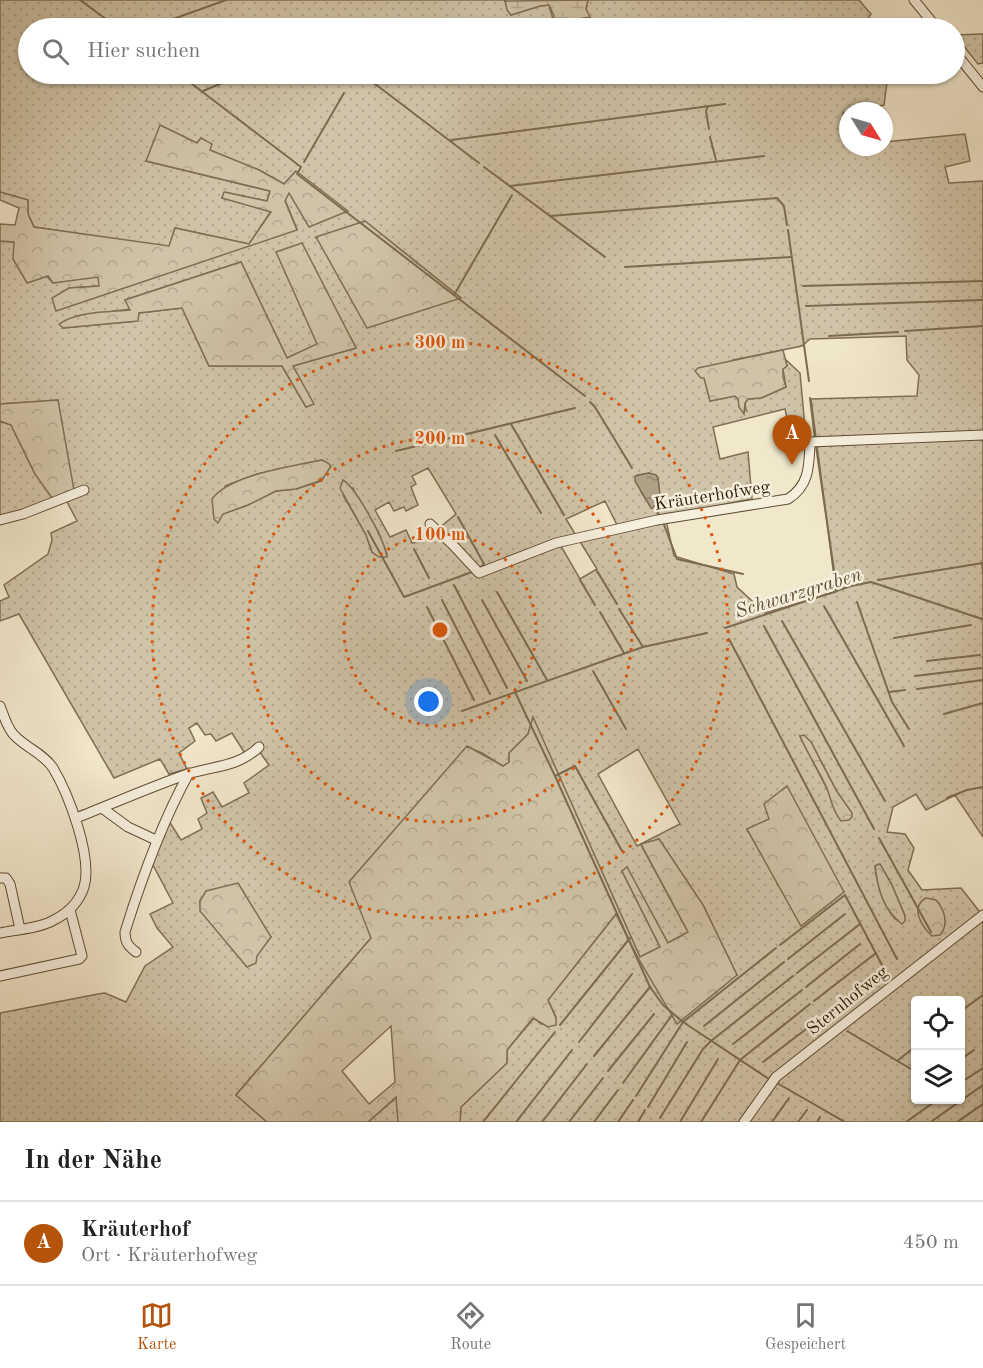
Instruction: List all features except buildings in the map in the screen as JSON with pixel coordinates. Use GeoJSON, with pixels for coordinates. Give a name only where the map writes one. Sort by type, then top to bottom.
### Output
{"type":"FeatureCollection","features":[{"type":"Feature","properties":{"kind":"street"},"geometry":{"type":"LineString","coordinates":[[918,1],[930,18]]}},
{"type":"Feature","properties":{"kind":"street"},"geometry":{"type":"LineString","coordinates":[[965,65],[983,87]]}},
{"type":"Feature","properties":{"kind":"street","name":"Kräuterhofweg"},"geometry":{"type":"LineString","coordinates":[[430,524],[479,573],[556,543],[657,520],[789,499],[806,481],[810,442],[983,435]]}},
{"type":"Feature","properties":{"kind":"street"},"geometry":{"type":"LineString","coordinates":[[0,520],[23,514],[84,490]]}},
{"type":"Feature","properties":{"kind":"street"},"geometry":{"type":"LineString","coordinates":[[0,706],[12,734],[43,756],[53,768],[76,818],[85,865],[85,884],[78,900],[70,910],[52,922],[0,933]]}},
{"type":"Feature","properties":{"kind":"street"},"geometry":{"type":"LineString","coordinates":[[76,818],[189,773],[225,766],[247,756],[259,747]]}},
{"type":"Feature","properties":{"kind":"street"},"geometry":{"type":"LineString","coordinates":[[136,952],[128,945],[125,932],[141,878],[156,840],[189,773]]}},
{"type":"Feature","properties":{"kind":"street"},"geometry":{"type":"LineString","coordinates":[[102,808],[128,826],[156,840]]}},
{"type":"Feature","properties":{"kind":"street"},"geometry":{"type":"LineString","coordinates":[[0,878],[6,878],[9,884],[21,929]]}},
{"type":"Feature","properties":{"kind":"street"},"geometry":{"type":"LineString","coordinates":[[0,976],[80,959],[81,948],[70,910]]}},
{"type":"Feature","properties":{"kind":"street","name":"Sternhofweg"},"geometry":{"type":"LineString","coordinates":[[744,1122],[776,1077],[983,915]]}},
{"type":"Feature","properties":{"kind":"green space"},"geometry":{"type":"Polygon","coordinates":[[[0,0],[507,0],[505,1],[511,15],[549,5],[553,18],[18,18],[18,84],[887,84],[884,102],[839,102],[839,156],[893,156],[893,141],[965,134],[970,161],[945,167],[949,183],[983,181],[983,837],[955,795],[926,810],[916,794],[893,807],[887,832],[905,834],[914,848],[908,870],[922,890],[961,888],[983,916],[983,1122],[460,1122],[461,1107],[507,1063],[507,1050],[534,1018],[541,1024],[556,1017],[548,1000],[616,914],[638,958],[737,975],[703,905],[659,839],[641,845],[688,932],[668,943],[627,868],[622,871],[660,947],[640,957],[533,718],[528,734],[509,753],[509,762],[503,766],[467,747],[371,938],[236,1095],[267,1122],[0,1122],[0,1013],[105,993],[126,1002],[145,966],[173,947],[157,928],[150,914],[173,903],[153,865],[152,858],[169,821],[181,840],[202,829],[198,819],[207,813],[201,798],[213,792],[222,807],[249,793],[244,783],[269,765],[259,751],[246,755],[232,733],[216,741],[211,734],[205,735],[197,723],[189,728],[195,741],[179,753],[187,769],[169,774],[160,759],[114,778],[19,614],[0,621],[0,601],[9,597],[4,585],[48,554],[52,540],[51,533],[77,521],[66,500],[0,521],[0,421],[11,425],[35,474],[58,400],[0,404],[0,241],[14,242],[53,283],[98,276],[100,286],[69,288],[56,310],[297,229],[285,200],[296,171],[284,184],[259,170],[209,150],[201,138],[197,143],[146,161],[270,191],[267,201],[225,192],[222,198],[271,211],[249,244],[175,228],[169,247],[34,227],[28,214],[28,200],[0,192],[0,0]],[[365,221],[316,238],[460,298],[460,297],[365,221]],[[301,244],[277,252],[318,344],[287,358],[241,262],[125,300],[131,309],[77,316],[63,328],[137,321],[139,313],[182,308],[209,366],[282,366],[306,407],[313,404],[293,366],[356,348],[301,244]],[[906,336],[810,339],[802,346],[733,360],[704,377],[710,401],[735,396],[746,410],[745,403],[748,399],[761,398],[786,387],[783,369],[787,366],[785,359],[800,373],[805,427],[789,428],[785,409],[713,427],[720,459],[748,452],[752,499],[665,516],[674,556],[734,574],[737,587],[765,613],[836,592],[811,399],[917,396],[919,375],[907,360],[906,336]],[[322,460],[257,474],[225,486],[223,514],[276,491],[296,489],[322,481],[324,475],[322,460]],[[428,468],[412,476],[416,484],[411,487],[418,505],[406,511],[404,507],[394,511],[389,502],[375,510],[390,537],[406,530],[412,543],[422,542],[456,514],[428,468]],[[649,473],[637,475],[641,492],[645,498],[659,489],[658,478],[649,473]],[[353,488],[343,495],[366,535],[372,552],[387,554],[378,531],[353,488]],[[605,501],[566,519],[577,537],[558,541],[580,579],[597,569],[579,540],[620,531],[605,501]],[[800,736],[829,793],[836,790],[811,742],[800,736]],[[638,749],[598,774],[637,846],[680,824],[638,749]],[[770,819],[747,829],[801,925],[844,892],[770,819]],[[879,864],[875,866],[877,881],[884,900],[895,919],[905,916],[891,883],[879,864]],[[200,901],[201,911],[247,966],[271,937],[200,901]]]}},
{"type":"Feature","properties":{"kind":"green space"},"geometry":{"type":"Polygon","coordinates":[[[588,0],[859,0],[871,14],[868,18],[583,18],[589,17],[586,9],[588,0]]]}},
{"type":"Feature","properties":{"kind":"green space"},"geometry":{"type":"Polygon","coordinates":[[[588,0],[586,9],[590,17],[554,18],[549,5],[511,15],[505,1],[588,0]]]}},
{"type":"Feature","properties":{"kind":"green space"},"geometry":{"type":"Polygon","coordinates":[[[983,34],[983,63],[978,64],[965,48],[965,35],[983,34]]]}},
{"type":"Feature","properties":{"kind":"green space"},"geometry":{"type":"Polygon","coordinates":[[[160,125],[197,143],[201,138],[212,144],[210,150],[259,170],[284,184],[296,171],[348,211],[309,227],[289,193],[285,201],[297,230],[56,311],[52,298],[69,288],[99,286],[98,277],[53,283],[48,276],[27,283],[13,259],[14,242],[0,241],[0,224],[15,225],[19,208],[0,200],[0,192],[28,200],[28,214],[34,227],[169,246],[175,228],[249,244],[271,212],[222,198],[224,192],[267,201],[270,191],[146,161],[160,125]]]}},
{"type":"Feature","properties":{"kind":"green space"},"geometry":{"type":"Polygon","coordinates":[[[365,221],[461,298],[367,328],[316,237],[365,221]]]}},
{"type":"Feature","properties":{"kind":"green space"},"geometry":{"type":"Polygon","coordinates":[[[302,243],[356,348],[293,366],[314,404],[306,407],[282,366],[209,366],[182,308],[139,313],[138,321],[63,328],[59,324],[84,314],[130,310],[125,300],[241,262],[287,358],[317,344],[276,252],[302,243]]]}},
{"type":"Feature","properties":{"kind":"green space"},"geometry":{"type":"Polygon","coordinates":[[[783,350],[787,366],[783,369],[786,387],[761,398],[748,399],[745,403],[744,414],[735,396],[710,401],[704,378],[701,378],[695,371],[698,368],[783,350]]]}},
{"type":"Feature","properties":{"kind":"green space"},"geometry":{"type":"Polygon","coordinates":[[[58,400],[74,490],[52,498],[35,474],[11,425],[0,421],[0,404],[58,400]]]}},
{"type":"Feature","properties":{"kind":"green space"},"geometry":{"type":"Polygon","coordinates":[[[322,460],[331,466],[322,480],[296,489],[276,491],[223,514],[218,523],[214,519],[212,499],[232,484],[263,473],[322,460]]]}},
{"type":"Feature","properties":{"kind":"green space"},"geometry":{"type":"Polygon","coordinates":[[[343,480],[355,493],[369,515],[387,557],[379,557],[372,552],[366,535],[340,488],[343,480]]]}},
{"type":"Feature","properties":{"kind":"green space"},"geometry":{"type":"Polygon","coordinates":[[[533,717],[640,957],[660,947],[622,871],[627,867],[668,943],[688,932],[641,844],[659,839],[703,905],[737,975],[677,1024],[638,958],[616,914],[548,1000],[556,1018],[556,1025],[548,1027],[533,1018],[507,1050],[507,1063],[461,1107],[460,1122],[398,1122],[396,1097],[368,1122],[267,1122],[236,1095],[371,938],[349,882],[467,746],[503,766],[509,762],[509,753],[528,734],[533,717]],[[391,1026],[342,1071],[369,1104],[395,1082],[391,1026]]]}},
{"type":"Feature","properties":{"kind":"green space"},"geometry":{"type":"Polygon","coordinates":[[[804,735],[811,742],[836,790],[852,813],[849,820],[841,821],[836,813],[826,786],[800,736],[804,735]]]}},
{"type":"Feature","properties":{"kind":"green space"},"geometry":{"type":"Polygon","coordinates":[[[787,786],[844,892],[801,926],[747,829],[769,819],[764,804],[787,786]]]}},
{"type":"Feature","properties":{"kind":"green space"},"geometry":{"type":"Polygon","coordinates":[[[880,864],[905,916],[902,924],[890,912],[882,898],[875,866],[880,864]]]}},
{"type":"Feature","properties":{"kind":"green space"},"geometry":{"type":"Polygon","coordinates":[[[238,883],[271,937],[257,956],[256,963],[247,967],[200,911],[200,901],[206,891],[238,883]]]}},
{"type":"Feature","properties":{"kind":"green space"},"geometry":{"type":"Polygon","coordinates":[[[926,898],[936,900],[944,913],[945,922],[940,935],[932,936],[919,917],[919,906],[926,898]]]}},
{"type":"Feature","properties":{"kind":"green space"},"geometry":{"type":"Polygon","coordinates":[[[397,1097],[398,1122],[368,1122],[397,1097]]]}},
{"type":"Feature","properties":{"kind":"water"},"geometry":{"type":"Polygon","coordinates":[[[649,473],[658,478],[661,504],[656,509],[651,508],[635,481],[635,476],[649,473]]]}},
{"type":"Feature","properties":{"kind":"waterway"},"geometry":{"type":"LineString","coordinates":[[80,0],[104,18]]}},
{"type":"Feature","properties":{"kind":"waterway"},"geometry":{"type":"LineString","coordinates":[[176,18],[226,0]]}},
{"type":"Feature","properties":{"kind":"waterway"},"geometry":{"type":"LineString","coordinates":[[192,84],[301,167],[297,174],[585,396]]}},
{"type":"Feature","properties":{"kind":"waterway"},"geometry":{"type":"LineString","coordinates":[[203,91],[220,84]]}},
{"type":"Feature","properties":{"kind":"waterway"},"geometry":{"type":"LineString","coordinates":[[375,84],[479,163]]}},
{"type":"Feature","properties":{"kind":"waterway"},"geometry":{"type":"LineString","coordinates":[[304,162],[344,93]]}},
{"type":"Feature","properties":{"kind":"waterway"},"geometry":{"type":"LineString","coordinates":[[451,140],[725,104]]}},
{"type":"Feature","properties":{"kind":"waterway"},"geometry":{"type":"LineString","coordinates":[[708,106],[706,111],[709,129]]}},
{"type":"Feature","properties":{"kind":"waterway"},"geometry":{"type":"LineString","coordinates":[[710,137],[716,160]]}},
{"type":"Feature","properties":{"kind":"waterway"},"geometry":{"type":"LineString","coordinates":[[510,186],[764,156]]}},
{"type":"Feature","properties":{"kind":"waterway"},"geometry":{"type":"LineString","coordinates":[[484,167],[605,257]]}},
{"type":"Feature","properties":{"kind":"waterway"},"geometry":{"type":"LineString","coordinates":[[454,295],[512,195]]}},
{"type":"Feature","properties":{"kind":"waterway"},"geometry":{"type":"LineString","coordinates":[[550,216],[777,198],[784,206],[787,225]]}},
{"type":"Feature","properties":{"kind":"waterway"},"geometry":{"type":"LineString","coordinates":[[788,230],[809,381]]}},
{"type":"Feature","properties":{"kind":"waterway"},"geometry":{"type":"LineString","coordinates":[[625,267],[791,257]]}},
{"type":"Feature","properties":{"kind":"waterway"},"geometry":{"type":"LineString","coordinates":[[803,286],[983,281]]}},
{"type":"Feature","properties":{"kind":"waterway"},"geometry":{"type":"LineString","coordinates":[[806,306],[983,300]]}},
{"type":"Feature","properties":{"kind":"waterway"},"geometry":{"type":"LineString","coordinates":[[905,331],[983,326]]}},
{"type":"Feature","properties":{"kind":"waterway"},"geometry":{"type":"LineString","coordinates":[[829,336],[898,332]]}},
{"type":"Feature","properties":{"kind":"waterway"},"geometry":{"type":"LineString","coordinates":[[810,398],[815,439]]}},
{"type":"Feature","properties":{"kind":"waterway"},"geometry":{"type":"LineString","coordinates":[[590,402],[632,468]]}},
{"type":"Feature","properties":{"kind":"waterway"},"geometry":{"type":"LineString","coordinates":[[396,451],[575,408]]}},
{"type":"Feature","properties":{"kind":"waterway"},"geometry":{"type":"LineString","coordinates":[[511,424],[564,515]]}},
{"type":"Feature","properties":{"kind":"waterway"},"geometry":{"type":"LineString","coordinates":[[495,435],[541,513]]}},
{"type":"Feature","properties":{"kind":"waterway"},"geometry":{"type":"LineString","coordinates":[[816,446],[837,591]]}},
{"type":"Feature","properties":{"kind":"waterway"},"geometry":{"type":"LineString","coordinates":[[654,506],[659,515]]}},
{"type":"Feature","properties":{"kind":"waterway"},"geometry":{"type":"LineString","coordinates":[[458,517],[484,564],[480,568]]}},
{"type":"Feature","properties":{"kind":"waterway"},"geometry":{"type":"LineString","coordinates":[[663,522],[677,559],[743,574]]}},
{"type":"Feature","properties":{"kind":"waterway"},"geometry":{"type":"LineString","coordinates":[[368,531],[404,597],[472,572]]}},
{"type":"Feature","properties":{"kind":"waterway"},"geometry":{"type":"LineString","coordinates":[[414,549],[429,578]]}},
{"type":"Feature","properties":{"kind":"waterway"},"geometry":{"type":"LineString","coordinates":[[982,563],[983,572]]}},
{"type":"Feature","properties":{"kind":"waterway"},"geometry":{"type":"LineString","coordinates":[[878,580],[983,563]]}},
{"type":"Feature","properties":{"kind":"waterway"},"geometry":{"type":"LineString","coordinates":[[597,571],[617,604]]}},
{"type":"Feature","properties":{"kind":"waterway"},"geometry":{"type":"LineString","coordinates":[[580,580],[595,605]]}},
{"type":"Feature","properties":{"kind":"waterway","name":"Schwarzgraben"},"geometry":{"type":"LineString","coordinates":[[725,628],[851,586],[871,582],[982,619]]}},
{"type":"Feature","properties":{"kind":"waterway"},"geometry":{"type":"LineString","coordinates":[[454,585],[507,688]]}},
{"type":"Feature","properties":{"kind":"waterway"},"geometry":{"type":"LineString","coordinates":[[497,592],[547,680]]}},
{"type":"Feature","properties":{"kind":"waterway"},"geometry":{"type":"LineString","coordinates":[[442,600],[490,694]]}},
{"type":"Feature","properties":{"kind":"waterway"},"geometry":{"type":"LineString","coordinates":[[482,600],[527,681]]}},
{"type":"Feature","properties":{"kind":"waterway"},"geometry":{"type":"LineString","coordinates":[[857,602],[892,702],[909,729]]}},
{"type":"Feature","properties":{"kind":"waterway"},"geometry":{"type":"LineString","coordinates":[[824,606],[904,746]]}},
{"type":"Feature","properties":{"kind":"waterway"},"geometry":{"type":"LineString","coordinates":[[427,607],[474,700]]}},
{"type":"Feature","properties":{"kind":"waterway"},"geometry":{"type":"LineString","coordinates":[[619,609],[643,647]]}},
{"type":"Feature","properties":{"kind":"waterway"},"geometry":{"type":"LineString","coordinates":[[600,612],[624,653]]}},
{"type":"Feature","properties":{"kind":"waterway"},"geometry":{"type":"LineString","coordinates":[[782,621],[885,801]]}},
{"type":"Feature","properties":{"kind":"waterway"},"geometry":{"type":"LineString","coordinates":[[894,638],[971,625]]}},
{"type":"Feature","properties":{"kind":"waterway"},"geometry":{"type":"LineString","coordinates":[[764,626],[874,829]]}},
{"type":"Feature","properties":{"kind":"waterway"},"geometry":{"type":"LineString","coordinates":[[462,711],[643,647],[707,633]]}},
{"type":"Feature","properties":{"kind":"waterway"},"geometry":{"type":"LineString","coordinates":[[729,639],[897,959]]}},
{"type":"Feature","properties":{"kind":"waterway"},"geometry":{"type":"LineString","coordinates":[[927,661],[980,655]]}},
{"type":"Feature","properties":{"kind":"waterway"},"geometry":{"type":"LineString","coordinates":[[915,676],[981,668]]}},
{"type":"Feature","properties":{"kind":"waterway"},"geometry":{"type":"LineString","coordinates":[[593,671],[626,729]]}},
{"type":"Feature","properties":{"kind":"waterway"},"geometry":{"type":"LineString","coordinates":[[917,689],[983,680]]}},
{"type":"Feature","properties":{"kind":"waterway"},"geometry":{"type":"LineString","coordinates":[[889,692],[905,690]]}},
{"type":"Feature","properties":{"kind":"waterway"},"geometry":{"type":"LineString","coordinates":[[515,692],[650,987],[663,1005],[683,1022],[769,1079]]}},
{"type":"Feature","properties":{"kind":"waterway"},"geometry":{"type":"LineString","coordinates":[[944,714],[983,703]]}},
{"type":"Feature","properties":{"kind":"waterway"},"geometry":{"type":"LineString","coordinates":[[555,776],[575,766],[622,851]]}},
{"type":"Feature","properties":{"kind":"waterway"},"geometry":{"type":"LineString","coordinates":[[947,798],[967,790],[983,787]]}},
{"type":"Feature","properties":{"kind":"waterway"},"geometry":{"type":"LineString","coordinates":[[879,838],[931,932]]}},
{"type":"Feature","properties":{"kind":"waterway"},"geometry":{"type":"LineString","coordinates":[[780,945],[845,895],[891,982]]}},
{"type":"Feature","properties":{"kind":"waterway"},"geometry":{"type":"LineString","coordinates":[[788,959],[845,914]]}},
{"type":"Feature","properties":{"kind":"waterway"},"geometry":{"type":"LineString","coordinates":[[797,973],[860,924]]}},
{"type":"Feature","properties":{"kind":"waterway"},"geometry":{"type":"LineString","coordinates":[[560,1025],[630,938]]}},
{"type":"Feature","properties":{"kind":"waterway"},"geometry":{"type":"LineString","coordinates":[[806,987],[860,944]]}},
{"type":"Feature","properties":{"kind":"waterway"},"geometry":{"type":"LineString","coordinates":[[636,1096],[683,1022],[776,948]]}},
{"type":"Feature","properties":{"kind":"waterway"},"geometry":{"type":"LineString","coordinates":[[814,1001],[876,953]]}},
{"type":"Feature","properties":{"kind":"waterway"},"geometry":{"type":"LineString","coordinates":[[704,1026],[784,962]]}},
{"type":"Feature","properties":{"kind":"waterway"},"geometry":{"type":"LineString","coordinates":[[822,1017],[877,973]]}},
{"type":"Feature","properties":{"kind":"waterway"},"geometry":{"type":"LineString","coordinates":[[579,1042],[632,974]]}},
{"type":"Feature","properties":{"kind":"waterway"},"geometry":{"type":"LineString","coordinates":[[660,1118],[703,1049],[793,976]]}},
{"type":"Feature","properties":{"kind":"waterway"},"geometry":{"type":"LineString","coordinates":[[594,1056],[650,987]]}},
{"type":"Feature","properties":{"kind":"waterway"},"geometry":{"type":"LineString","coordinates":[[733,1044],[802,990]]}},
{"type":"Feature","properties":{"kind":"waterway"},"geometry":{"type":"LineString","coordinates":[[965,1008],[983,995]]}},
{"type":"Feature","properties":{"kind":"waterway"},"geometry":{"type":"LineString","coordinates":[[701,1122],[740,1060],[810,1004]]}},
{"type":"Feature","properties":{"kind":"waterway"},"geometry":{"type":"LineString","coordinates":[[608,1071],[654,1014]]}},
{"type":"Feature","properties":{"kind":"waterway"},"geometry":{"type":"LineString","coordinates":[[623,1083],[672,1015]]}},
{"type":"Feature","properties":{"kind":"waterway"},"geometry":{"type":"LineString","coordinates":[[763,1062],[818,1020]]}},
{"type":"Feature","properties":{"kind":"waterway"},"geometry":{"type":"LineString","coordinates":[[847,1031],[911,1069]]}},
{"type":"Feature","properties":{"kind":"waterway"},"geometry":{"type":"LineString","coordinates":[[483,1122],[555,1032]]}},
{"type":"Feature","properties":{"kind":"waterway"},"geometry":{"type":"LineString","coordinates":[[648,1107],[687,1042]]}},
{"type":"Feature","properties":{"kind":"waterway"},"geometry":{"type":"LineString","coordinates":[[516,1122],[572,1050]]}},
{"type":"Feature","properties":{"kind":"waterway"},"geometry":{"type":"LineString","coordinates":[[897,1061],[911,1050]]}},
{"type":"Feature","properties":{"kind":"waterway"},"geometry":{"type":"LineString","coordinates":[[965,1056],[974,1050]]}},
{"type":"Feature","properties":{"kind":"waterway"},"geometry":{"type":"LineString","coordinates":[[680,1122],[718,1059]]}},
{"type":"Feature","properties":{"kind":"waterway"},"geometry":{"type":"LineString","coordinates":[[542,1122],[587,1064]]}},
{"type":"Feature","properties":{"kind":"waterway"},"geometry":{"type":"LineString","coordinates":[[965,1080],[983,1068]]}},
{"type":"Feature","properties":{"kind":"waterway"},"geometry":{"type":"LineString","coordinates":[[569,1122],[603,1078]]}},
{"type":"Feature","properties":{"kind":"waterway"},"geometry":{"type":"LineString","coordinates":[[777,1083],[845,1122]]}},
{"type":"Feature","properties":{"kind":"waterway"},"geometry":{"type":"LineString","coordinates":[[932,1121],[983,1085]]}},
{"type":"Feature","properties":{"kind":"waterway"},"geometry":{"type":"LineString","coordinates":[[594,1122],[618,1090]]}},
{"type":"Feature","properties":{"kind":"waterway"},"geometry":{"type":"LineString","coordinates":[[772,1122],[789,1098]]}},
{"type":"Feature","properties":{"kind":"waterway"},"geometry":{"type":"LineString","coordinates":[[618,1122],[633,1100]]}},
{"type":"Feature","properties":{"kind":"waterway"},"geometry":{"type":"LineString","coordinates":[[906,1122],[931,1104]]}},
{"type":"Feature","properties":{"kind":"waterway"},"geometry":{"type":"LineString","coordinates":[[957,1122],[983,1104]]}},
{"type":"Feature","properties":{"kind":"waterway"},"geometry":{"type":"LineString","coordinates":[[638,1122],[645,1110]]}},
{"type":"Feature","properties":{"kind":"waterway"},"geometry":{"type":"LineString","coordinates":[[798,1122],[807,1110]]}},
{"type":"Feature","properties":{"kind":"waterway"},"geometry":{"type":"LineString","coordinates":[[817,1122],[820,1117]]}},
{"type":"Feature","properties":{"kind":"place","name":"Kräuterhof"},"geometry":{"type":"Point","coordinates":[792,465]}}]}
